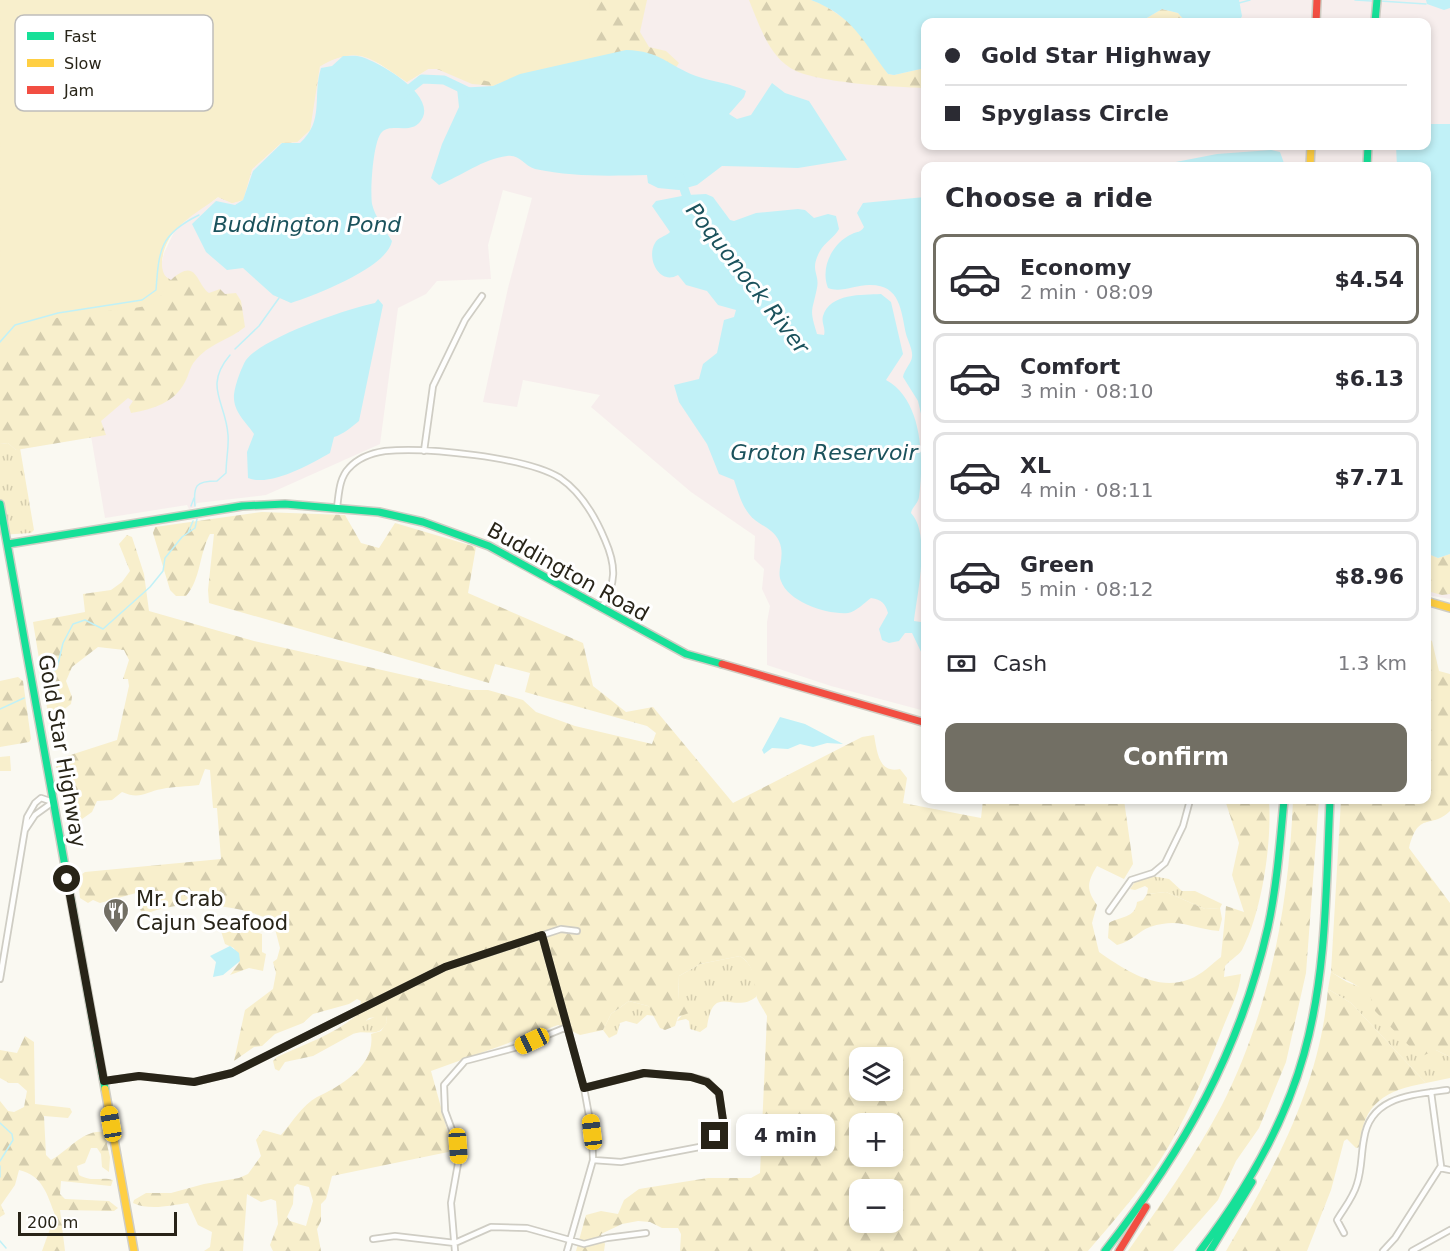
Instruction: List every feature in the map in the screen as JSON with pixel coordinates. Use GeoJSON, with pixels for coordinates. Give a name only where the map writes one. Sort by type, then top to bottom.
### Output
{"type":"FeatureCollection","features":[{"type":"Feature","properties":{"kind":"main road"},"geometry":{"type":"LineString","coordinates":[[1316,18],[1317,0]]}},
{"type":"Feature","properties":{"kind":"main road"},"geometry":{"type":"LineString","coordinates":[[1376,18],[1377,0]]}},
{"type":"Feature","properties":{"kind":"main road","name":"Gold Star Highway"},"geometry":{"type":"LineString","coordinates":[[0,504],[134,1251]]}},
{"type":"Feature","properties":{"kind":"main road","name":"Buddington Road"},"geometry":{"type":"LineString","coordinates":[[8,544],[242,506],[285,504],[379,512],[459,534],[515,559],[668,646],[704,661],[921,722]]}},
{"type":"Feature","properties":{"kind":"main road"},"geometry":{"type":"LineString","coordinates":[[1431,602],[1450,608]]}},
{"type":"Feature","properties":{"kind":"main road"},"geometry":{"type":"LineString","coordinates":[[1119,1251],[1210,1096],[1252,989],[1274,896],[1284,804]]}},
{"type":"Feature","properties":{"kind":"main road"},"geometry":{"type":"LineString","coordinates":[[1210,1251],[1247,1193],[1263,1162],[1295,1080],[1310,1022],[1320,955],[1330,804]]}},
{"type":"Feature","properties":{"kind":"main road"},"geometry":{"type":"LineString","coordinates":[[1200,1251],[1225,1218],[1258,1162],[1295,1080]]}},
{"type":"Feature","properties":{"kind":"main road"},"geometry":{"type":"LineString","coordinates":[[1105,1251],[1167,1170]]}},
{"type":"Feature","properties":{"kind":"street"},"geometry":{"type":"LineString","coordinates":[[424,451],[433,386],[465,320],[482,296]]}},
{"type":"Feature","properties":{"kind":"street"},"geometry":{"type":"LineString","coordinates":[[337,507],[342,478],[347,470],[362,458],[384,451],[424,451],[535,467],[560,478],[572,488],[597,521],[612,559],[615,583],[601,608]]}},
{"type":"Feature","properties":{"kind":"street"},"geometry":{"type":"LineString","coordinates":[[0,979],[27,817],[35,803],[45,798],[53,802],[35,815],[25,830]]}},
{"type":"Feature","properties":{"kind":"street"},"geometry":{"type":"LineString","coordinates":[[1109,911],[1131,880],[1153,873],[1165,863],[1183,826],[1189,804]]}},
{"type":"Feature","properties":{"kind":"street"},"geometry":{"type":"LineString","coordinates":[[104,1081],[139,1076],[194,1082],[232,1073],[445,967],[561,929],[577,931]]}},
{"type":"Feature","properties":{"kind":"street"},"geometry":{"type":"LineString","coordinates":[[542,935],[590,1112],[593,1160],[572,1241],[567,1251]]}},
{"type":"Feature","properties":{"kind":"street"},"geometry":{"type":"LineString","coordinates":[[455,1251],[451,1203],[459,1158],[458,1146],[445,1111],[444,1085],[465,1061],[518,1047],[567,1027]]}},
{"type":"Feature","properties":{"kind":"street"},"geometry":{"type":"LineString","coordinates":[[584,1088],[644,1073],[691,1077],[707,1082],[719,1093],[723,1120],[710,1145],[621,1162],[593,1160]]}},
{"type":"Feature","properties":{"kind":"street"},"geometry":{"type":"LineString","coordinates":[[1344,1233],[1337,1220],[1355,1191],[1365,1131],[1379,1109],[1400,1097],[1447,1090]]}},
{"type":"Feature","properties":{"kind":"street"},"geometry":{"type":"LineString","coordinates":[[1383,1251],[1395,1238],[1440,1168],[1442,1160],[1431,1092]]}},
{"type":"Feature","properties":{"kind":"street"},"geometry":{"type":"LineString","coordinates":[[1440,1168],[1450,1170]]}},
{"type":"Feature","properties":{"kind":"street"},"geometry":{"type":"LineString","coordinates":[[373,1239],[395,1236],[455,1243],[491,1227],[526,1228],[585,1244],[607,1238],[646,1233]]}},
{"type":"Feature","properties":{"kind":"street"},"geometry":{"type":"LineString","coordinates":[[1412,1251],[1450,1230]]}},
{"type":"Feature","properties":{"kind":"shaded area"},"geometry":{"type":"Polygon","coordinates":[[[589,0],[1450,0],[1450,599],[1431,596],[1431,162],[921,162],[921,710],[831,686],[767,665],[767,622],[770,606],[762,589],[764,569],[754,559],[755,536],[691,492],[591,407],[600,395],[523,380],[517,407],[483,402],[508,288],[532,198],[503,190],[488,245],[491,279],[437,281],[426,294],[398,308],[380,444],[266,495],[197,503],[195,507],[189,509],[187,505],[105,518],[91,436],[16,450],[8,443],[0,444],[0,348],[163,275],[161,266],[164,253],[175,230],[185,218],[219,197],[232,203],[245,188],[252,169],[281,143],[297,142],[310,130],[319,66],[344,54],[358,55],[371,59],[407,82],[428,69],[437,69],[589,0]]]}},
{"type":"Feature","properties":{"kind":"green space"},"geometry":{"type":"Polygon","coordinates":[[[0,0],[647,0],[640,32],[649,47],[666,51],[679,63],[675,69],[520,74],[493,86],[472,84],[437,69],[428,69],[407,82],[375,61],[356,55],[334,59],[320,66],[310,130],[297,142],[281,143],[252,169],[243,200],[232,203],[218,197],[177,228],[164,248],[163,275],[171,280],[180,273],[191,271],[209,293],[220,289],[225,294],[236,293],[241,301],[245,327],[200,355],[192,365],[180,389],[169,400],[155,407],[131,413],[129,407],[133,401],[128,398],[101,421],[106,435],[16,450],[8,443],[0,444],[0,0]]]}},
{"type":"Feature","properties":{"kind":"green space"},"geometry":{"type":"Polygon","coordinates":[[[0,0],[589,0],[595,71],[535,83],[490,82],[437,69],[428,69],[407,82],[375,61],[356,55],[345,56],[319,67],[310,130],[297,142],[281,143],[252,169],[243,200],[232,203],[218,197],[180,223],[165,248],[162,266],[169,280],[157,303],[129,309],[71,315],[43,322],[1,349],[0,0]]]}},
{"type":"Feature","properties":{"kind":"green space"},"geometry":{"type":"Polygon","coordinates":[[[749,0],[811,0],[824,5],[855,26],[888,74],[894,75],[921,69],[921,88],[854,83],[815,77],[789,67],[775,54],[764,36],[749,0]]]}},
{"type":"Feature","properties":{"kind":"green space"},"geometry":{"type":"Polygon","coordinates":[[[1162,9],[1178,13],[1182,18],[1147,18],[1162,9]]]}},
{"type":"Feature","properties":{"kind":"green space"},"geometry":{"type":"Polygon","coordinates":[[[8,443],[16,450],[20,448],[34,530],[31,533],[0,535],[0,444],[8,443]]]}},
{"type":"Feature","properties":{"kind":"green space"},"geometry":{"type":"Polygon","coordinates":[[[262,512],[345,515],[361,543],[379,548],[395,523],[476,547],[468,593],[583,643],[593,686],[626,712],[653,707],[733,803],[862,737],[874,735],[878,754],[883,764],[893,770],[900,769],[907,778],[903,803],[981,818],[983,804],[1125,804],[1133,864],[1124,879],[1097,866],[1089,886],[1097,905],[1092,923],[1099,952],[1131,972],[1154,981],[1166,983],[1190,979],[1221,957],[1226,906],[1244,912],[1232,875],[1239,843],[1226,804],[1269,804],[1267,856],[1255,917],[1242,950],[1225,966],[1224,977],[1241,974],[1238,989],[1209,1064],[1177,1131],[1159,1162],[1134,1196],[1088,1251],[680,1251],[681,1234],[678,1228],[662,1228],[650,1222],[638,1221],[622,1224],[601,1234],[605,1244],[604,1251],[576,1251],[586,1215],[601,1211],[618,1214],[624,1200],[639,1189],[708,1178],[751,1178],[760,1173],[767,1016],[757,997],[751,968],[740,956],[700,964],[679,976],[678,1000],[688,1001],[691,1009],[689,1013],[678,1017],[675,1026],[665,1030],[660,1028],[648,1006],[629,1001],[611,1014],[603,1030],[580,1035],[558,1025],[431,1071],[453,1151],[332,1176],[326,1199],[321,1204],[321,1221],[317,1229],[321,1251],[273,1251],[270,1245],[278,1224],[276,1201],[271,1199],[261,1202],[247,1194],[243,1251],[204,1251],[210,1247],[212,1232],[198,1225],[188,1203],[147,1207],[133,1203],[134,1200],[146,1193],[171,1193],[248,1174],[261,1156],[256,1140],[263,1130],[281,1135],[307,1105],[355,1073],[368,1055],[371,1034],[381,1031],[387,1022],[386,1016],[369,1018],[353,1034],[313,1056],[285,1062],[279,1071],[275,1069],[273,1061],[277,1057],[330,1033],[359,1013],[361,1001],[357,999],[349,1004],[313,1014],[303,1023],[275,1034],[262,1046],[254,1047],[234,1061],[245,1010],[273,989],[276,973],[273,962],[277,959],[280,948],[273,921],[242,910],[206,905],[171,907],[142,916],[136,893],[100,903],[93,900],[88,903],[80,898],[78,877],[85,872],[221,859],[217,808],[213,808],[210,770],[205,769],[199,785],[167,788],[138,795],[122,792],[112,800],[97,801],[92,812],[68,829],[55,760],[117,740],[129,686],[128,679],[123,679],[129,660],[124,650],[98,647],[72,667],[66,681],[72,697],[71,704],[58,714],[51,732],[33,622],[85,612],[83,594],[111,590],[122,582],[130,571],[119,544],[127,535],[132,537],[144,574],[149,611],[254,641],[470,690],[488,690],[523,700],[536,712],[575,726],[652,744],[656,733],[647,726],[525,692],[530,673],[495,664],[489,683],[209,603],[208,590],[214,534],[210,534],[206,542],[195,582],[186,596],[176,596],[170,590],[153,533],[155,527],[262,512]],[[297,1184],[294,1187],[293,1204],[287,1217],[290,1221],[306,1226],[313,1201],[309,1187],[297,1184]]]}},
{"type":"Feature","properties":{"kind":"green space"},"geometry":{"type":"Polygon","coordinates":[[[1450,554],[1450,594],[1442,595],[1431,592],[1431,555],[1438,558],[1450,554]]]}},
{"type":"Feature","properties":{"kind":"green space"},"geometry":{"type":"Polygon","coordinates":[[[1431,641],[1439,671],[1450,674],[1450,811],[1421,825],[1413,836],[1409,848],[1450,903],[1450,1057],[1436,1050],[1420,1057],[1375,1011],[1370,996],[1365,991],[1331,972],[1341,804],[1431,804],[1431,641]]]}},
{"type":"Feature","properties":{"kind":"green space"},"geometry":{"type":"Polygon","coordinates":[[[18,677],[23,681],[31,739],[29,742],[0,747],[0,681],[18,677]]]}},
{"type":"Feature","properties":{"kind":"green space"},"geometry":{"type":"Polygon","coordinates":[[[10,756],[11,771],[0,771],[0,757],[10,756]]]}},
{"type":"Feature","properties":{"kind":"green space"},"geometry":{"type":"Polygon","coordinates":[[[1293,804],[1319,804],[1306,973],[1286,1062],[1259,1128],[1236,1161],[1218,1200],[1173,1251],[1128,1251],[1201,1143],[1239,1069],[1265,994],[1274,956],[1291,839],[1293,804]]]}},
{"type":"Feature","properties":{"kind":"green space"},"geometry":{"type":"Polygon","coordinates":[[[1152,876],[1169,879],[1182,891],[1195,891],[1222,904],[1220,908],[1205,909],[1166,892],[1147,894],[1148,888],[1145,886],[1135,890],[1130,889],[1136,880],[1152,876]]]}},
{"type":"Feature","properties":{"kind":"green space"},"geometry":{"type":"Polygon","coordinates":[[[1166,892],[1205,909],[1220,908],[1222,919],[1219,931],[1170,923],[1150,927],[1117,945],[1108,938],[1109,923],[1130,914],[1137,902],[1143,900],[1147,894],[1166,892]]]}},
{"type":"Feature","properties":{"kind":"green space"},"geometry":{"type":"Polygon","coordinates":[[[234,925],[262,934],[262,952],[266,954],[263,971],[249,968],[230,975],[239,963],[234,948],[225,944],[221,931],[225,926],[234,925]]]}},
{"type":"Feature","properties":{"kind":"green space"},"geometry":{"type":"Polygon","coordinates":[[[740,956],[749,964],[754,974],[756,997],[748,1002],[719,1002],[714,1005],[707,1027],[700,1032],[690,1029],[689,1021],[686,1019],[677,1021],[684,1013],[678,1000],[679,976],[700,964],[740,956]]]}},
{"type":"Feature","properties":{"kind":"green space"},"geometry":{"type":"Polygon","coordinates":[[[1331,972],[1365,989],[1375,1003],[1436,1050],[1450,1057],[1450,1078],[1426,1083],[1351,1003],[1328,989],[1331,972]]]}},
{"type":"Feature","properties":{"kind":"green space"},"geometry":{"type":"Polygon","coordinates":[[[1328,989],[1351,1003],[1426,1083],[1399,1090],[1379,1101],[1371,1109],[1366,1119],[1360,1147],[1356,1148],[1347,1139],[1344,1141],[1331,1190],[1307,1251],[1226,1251],[1277,1158],[1305,1093],[1323,1025],[1328,989]]]}},
{"type":"Feature","properties":{"kind":"green space"},"geometry":{"type":"Polygon","coordinates":[[[629,1001],[648,1006],[656,1016],[647,1015],[637,1024],[626,1021],[620,1023],[617,1034],[609,1038],[603,1030],[611,1014],[629,1001]]]}},
{"type":"Feature","properties":{"kind":"green space"},"geometry":{"type":"Polygon","coordinates":[[[379,1015],[386,1016],[387,1022],[380,1031],[353,1034],[361,1023],[379,1015]]]}},
{"type":"Feature","properties":{"kind":"green space"},"geometry":{"type":"Polygon","coordinates":[[[25,1036],[34,1042],[35,1104],[70,1108],[72,1112],[68,1118],[44,1116],[46,1155],[51,1160],[82,1137],[104,1132],[110,1157],[109,1172],[102,1167],[101,1154],[97,1148],[91,1148],[85,1163],[77,1166],[79,1175],[89,1179],[113,1180],[111,1186],[61,1181],[60,1194],[65,1199],[109,1201],[118,1208],[114,1211],[60,1210],[65,1251],[42,1251],[55,1215],[39,1181],[27,1173],[19,1170],[15,1185],[1,1205],[5,1214],[0,1217],[0,1101],[8,1111],[14,1112],[24,1107],[27,1091],[18,1083],[9,1083],[0,1078],[0,1050],[17,1053],[25,1036]]]}},
{"type":"Feature","properties":{"kind":"water"},"geometry":{"type":"Polygon","coordinates":[[[811,0],[1239,0],[1242,16],[1241,18],[1182,18],[1178,13],[1162,9],[1147,18],[921,18],[921,69],[894,75],[888,74],[847,21],[825,6],[811,0]]]}},
{"type":"Feature","properties":{"kind":"water"},"geometry":{"type":"Polygon","coordinates":[[[1426,0],[1450,0],[1450,8],[1444,10],[1427,4],[1426,0]]]}},
{"type":"Feature","properties":{"kind":"water"},"geometry":{"type":"Polygon","coordinates":[[[626,50],[648,53],[696,76],[746,91],[744,97],[729,114],[737,119],[751,115],[772,83],[785,93],[809,101],[847,160],[798,168],[722,166],[697,185],[679,190],[658,188],[648,183],[647,175],[549,172],[535,169],[519,158],[511,156],[481,164],[439,185],[431,178],[442,144],[459,107],[457,88],[493,86],[520,74],[626,50]]]}},
{"type":"Feature","properties":{"kind":"water","name":"Buddington Pond"},"geometry":{"type":"Polygon","coordinates":[[[343,56],[362,57],[403,80],[420,98],[424,108],[423,117],[419,123],[409,128],[386,129],[382,132],[376,145],[371,188],[372,204],[378,219],[392,241],[387,251],[377,261],[349,279],[291,303],[273,295],[243,268],[227,270],[206,252],[192,224],[216,201],[235,205],[243,200],[253,171],[282,143],[300,143],[313,126],[321,68],[332,66],[343,56]]]}},
{"type":"Feature","properties":{"kind":"water"},"geometry":{"type":"Polygon","coordinates":[[[1431,124],[1450,124],[1450,554],[1438,558],[1431,555],[1431,162],[1397,162],[1396,150],[1431,150],[1431,124]]]}},
{"type":"Feature","properties":{"kind":"water"},"geometry":{"type":"Polygon","coordinates":[[[1271,150],[1280,152],[1284,162],[1176,162],[1217,154],[1271,150]]]}},
{"type":"Feature","properties":{"kind":"water","name":"Groton Reservoir"},"geometry":{"type":"Polygon","coordinates":[[[706,194],[713,197],[730,220],[734,221],[756,213],[798,209],[805,210],[814,218],[828,214],[836,216],[839,229],[822,248],[815,263],[818,283],[812,315],[817,334],[824,335],[823,316],[827,308],[839,299],[856,295],[881,294],[891,302],[903,354],[886,380],[898,389],[907,402],[914,416],[921,449],[919,497],[911,513],[917,523],[921,542],[920,580],[914,621],[921,622],[921,652],[912,633],[905,633],[899,641],[889,643],[882,640],[879,629],[888,613],[880,601],[871,598],[854,611],[830,612],[800,601],[785,588],[780,576],[782,552],[779,541],[772,532],[749,514],[734,480],[719,474],[707,444],[679,402],[674,385],[699,379],[703,364],[717,353],[724,320],[734,317],[736,310],[718,305],[707,291],[686,285],[678,275],[665,277],[660,274],[653,263],[652,256],[656,241],[670,232],[652,206],[656,201],[706,194]]]}},
{"type":"Feature","properties":{"kind":"water","name":"Groton Reservoir"},"geometry":{"type":"Polygon","coordinates":[[[921,197],[921,414],[918,401],[903,377],[912,359],[912,354],[900,308],[893,294],[879,286],[869,285],[838,290],[828,288],[827,264],[834,250],[845,238],[864,227],[857,213],[863,203],[921,197]]]}},
{"type":"Feature","properties":{"kind":"water"},"geometry":{"type":"Polygon","coordinates":[[[378,299],[383,305],[359,421],[334,437],[330,453],[311,463],[267,480],[248,478],[247,452],[254,434],[239,414],[234,399],[238,379],[246,360],[256,351],[287,333],[345,311],[375,303],[378,299]]]}},
{"type":"Feature","properties":{"kind":"water"},"geometry":{"type":"Polygon","coordinates":[[[780,717],[805,724],[843,744],[827,743],[813,747],[800,744],[788,749],[772,748],[764,754],[762,750],[780,717]]]}},
{"type":"Feature","properties":{"kind":"water"},"geometry":{"type":"Polygon","coordinates":[[[230,946],[239,953],[240,961],[223,975],[213,977],[216,962],[210,956],[230,946]]]}},
{"type":"Feature","properties":{"kind":"waterway"},"geometry":{"type":"LineString","coordinates":[[1239,3],[1250,0]]}},
{"type":"Feature","properties":{"kind":"waterway"},"geometry":{"type":"LineString","coordinates":[[1355,0],[1372,1]]}},
{"type":"Feature","properties":{"kind":"waterway"},"geometry":{"type":"LineString","coordinates":[[1380,1],[1426,4]]}},
{"type":"Feature","properties":{"kind":"waterway","name":"Poquonock River"},"geometry":{"type":"LineString","coordinates":[[403,94],[422,79],[444,80],[469,92]]}},
{"type":"Feature","properties":{"kind":"waterway","name":"Poquonock River"},"geometry":{"type":"LineString","coordinates":[[680,177],[690,206]]}},
{"type":"Feature","properties":{"kind":"waterway"},"geometry":{"type":"LineString","coordinates":[[0,342],[15,325],[58,313],[142,300],[156,290],[158,264],[169,236],[199,215]]}},
{"type":"Feature","properties":{"kind":"waterway"},"geometry":{"type":"LineString","coordinates":[[235,349],[259,326],[279,298]]}},
{"type":"Feature","properties":{"kind":"waterway"},"geometry":{"type":"LineString","coordinates":[[195,506],[197,486],[200,483],[217,481],[226,473],[228,435],[217,386],[222,366],[230,355]]}},
{"type":"Feature","properties":{"kind":"waterway"},"geometry":{"type":"LineString","coordinates":[[191,506],[194,498]]}},
{"type":"Feature","properties":{"kind":"waterway"},"geometry":{"type":"LineString","coordinates":[[42,681],[57,668],[63,643],[73,624],[85,620],[103,629],[150,587],[163,571],[165,558],[182,537],[195,528],[197,519]]}},
{"type":"Feature","properties":{"kind":"waterway"},"geometry":{"type":"LineString","coordinates":[[188,533],[193,521]]}},
{"type":"Feature","properties":{"kind":"waterway"},"geometry":{"type":"LineString","coordinates":[[0,709],[24,698]]}},
{"type":"Feature","properties":{"kind":"waterway"},"geometry":{"type":"LineString","coordinates":[[0,1123],[12,1134],[13,1140],[0,1161]]}},
{"type":"Feature","properties":{"kind":"waterway"},"geometry":{"type":"LineString","coordinates":[[0,1166],[0,1177]]}},
{"type":"Feature","properties":{"kind":"waterway"},"geometry":{"type":"LineString","coordinates":[[0,1241],[6,1248]]}},
{"type":"Feature","properties":{"kind":"traffic: fast"},"geometry":{"type":"LineString","coordinates":[[1375,18],[1377,0]]}},
{"type":"Feature","properties":{"kind":"traffic: fast"},"geometry":{"type":"LineString","coordinates":[[1367,162],[1368,150]]}},
{"type":"Feature","properties":{"kind":"traffic: fast"},"geometry":{"type":"LineString","coordinates":[[0,504],[105,1089]]}},
{"type":"Feature","properties":{"kind":"traffic: fast"},"geometry":{"type":"LineString","coordinates":[[8,544],[242,506],[285,504],[379,512],[423,522],[489,546],[686,654],[722,664]]}},
{"type":"Feature","properties":{"kind":"traffic: fast"},"geometry":{"type":"LineString","coordinates":[[1105,1251],[1159,1176],[1183,1137],[1225,1058],[1242,1016],[1268,927],[1278,864],[1284,804]]}},
{"type":"Feature","properties":{"kind":"traffic: fast"},"geometry":{"type":"LineString","coordinates":[[1200,1251],[1217,1229],[1261,1157],[1286,1107],[1304,1054],[1312,1023],[1321,960],[1330,804]]}},
{"type":"Feature","properties":{"kind":"traffic: fast"},"geometry":{"type":"LineString","coordinates":[[1210,1251],[1252,1182]]}},
{"type":"Feature","properties":{"kind":"traffic: slow"},"geometry":{"type":"LineString","coordinates":[[1310,162],[1311,150]]}},
{"type":"Feature","properties":{"kind":"traffic: slow"},"geometry":{"type":"LineString","coordinates":[[1431,602],[1450,608]]}},
{"type":"Feature","properties":{"kind":"traffic: slow"},"geometry":{"type":"LineString","coordinates":[[105,1089],[134,1251]]}},
{"type":"Feature","properties":{"kind":"traffic: jam"},"geometry":{"type":"LineString","coordinates":[[1316,18],[1317,0]]}},
{"type":"Feature","properties":{"kind":"traffic: jam"},"geometry":{"type":"LineString","coordinates":[[722,664],[921,722]]}},
{"type":"Feature","properties":{"kind":"traffic: jam"},"geometry":{"type":"LineString","coordinates":[[1119,1251],[1146,1207]]}},
{"type":"Feature","properties":{"kind":"place","name":"Mr. Crab Cajun Seafood"},"geometry":{"type":"Point","coordinates":[116,934]}},
{"type":"Feature","properties":{"kind":"route"},"geometry":{"type":"LineString","coordinates":[[67,879],[93,1034],[98,1047],[104,1081],[139,1076],[194,1082],[232,1073],[445,967],[542,935],[584,1088],[651,1072],[691,1077],[707,1082],[719,1093],[723,1120],[715,1136]]}}]}
